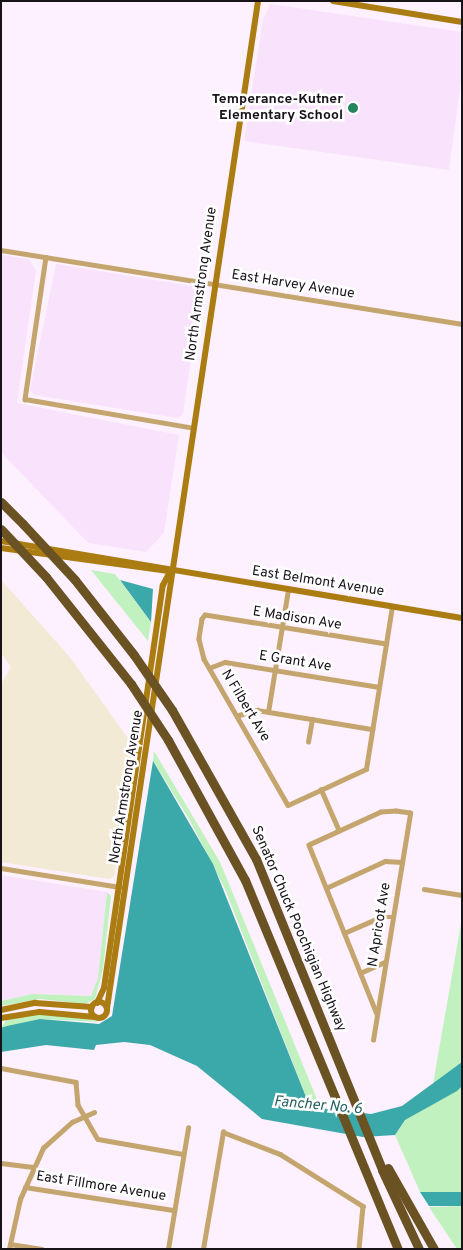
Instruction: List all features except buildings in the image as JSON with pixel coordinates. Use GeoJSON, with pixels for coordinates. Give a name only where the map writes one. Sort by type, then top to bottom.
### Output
{"type":"FeatureCollection","features":[{"type":"Feature","properties":{"kind":"highway","name":"Senator Chuck Poochigian Highway"},"geometry":{"type":"LineString","coordinates":[[1,502],[75,580],[134,654],[172,710],[256,859],[372,1145],[419,1249]]}},
{"type":"Feature","properties":{"kind":"highway"},"geometry":{"type":"LineString","coordinates":[[1,529],[46,577],[131,684],[168,740],[245,880],[335,1104],[387,1228],[398,1249]]}},
{"type":"Feature","properties":{"kind":"highway"},"geometry":{"type":"LineString","coordinates":[[372,1145],[434,1249]]}},
{"type":"Feature","properties":{"kind":"highway"},"geometry":{"type":"LineString","coordinates":[[387,1228],[393,1249]]}},
{"type":"Feature","properties":{"kind":"street","name":"North Armstrong Avenue"},"geometry":{"type":"LineString","coordinates":[[95,1005],[104,988],[163,585],[171,571],[258,1]]}},
{"type":"Feature","properties":{"kind":"street"},"geometry":{"type":"LineString","coordinates":[[333,1],[462,22]]}},
{"type":"Feature","properties":{"kind":"street","name":"East Harvey Avenue"},"geometry":{"type":"LineString","coordinates":[[1,250],[462,324]]}},
{"type":"Feature","properties":{"kind":"street"},"geometry":{"type":"LineString","coordinates":[[46,257],[25,399],[194,428]]}},
{"type":"Feature","properties":{"kind":"street","name":"East Belmont Avenue"},"geometry":{"type":"LineString","coordinates":[[1,541],[171,571],[462,618]]}},
{"type":"Feature","properties":{"kind":"street","name":"East Belmont Avenue"},"geometry":{"type":"LineString","coordinates":[[1,548],[158,573],[171,571]]}},
{"type":"Feature","properties":{"kind":"street"},"geometry":{"type":"LineString","coordinates":[[268,712],[288,590]]}},
{"type":"Feature","properties":{"kind":"street"},"geometry":{"type":"LineString","coordinates":[[377,1014],[308,845],[338,830],[321,789],[366,769],[392,606]]}},
{"type":"Feature","properties":{"kind":"street","name":"E Madison Ave"},"geometry":{"type":"LineString","coordinates":[[205,615],[386,644]]}},
{"type":"Feature","properties":{"kind":"street","name":"N Filbert Ave"},"geometry":{"type":"LineString","coordinates":[[205,615],[199,639],[208,668],[239,715],[288,805],[321,789]]}},
{"type":"Feature","properties":{"kind":"street","name":"E Grant Ave"},"geometry":{"type":"LineString","coordinates":[[208,668],[225,662],[379,687]]}},
{"type":"Feature","properties":{"kind":"street"},"geometry":{"type":"LineString","coordinates":[[239,715],[250,710],[372,729]]}},
{"type":"Feature","properties":{"kind":"street"},"geometry":{"type":"LineString","coordinates":[[308,742],[312,719]]}},
{"type":"Feature","properties":{"kind":"street","name":"N Apricot Ave"},"geometry":{"type":"LineString","coordinates":[[338,830],[381,812],[410,813],[373,1040]]}},
{"type":"Feature","properties":{"kind":"street"},"geometry":{"type":"LineString","coordinates":[[326,888],[386,861],[402,862]]}},
{"type":"Feature","properties":{"kind":"street"},"geometry":{"type":"LineString","coordinates":[[1,868],[120,887]]}},
{"type":"Feature","properties":{"kind":"street","name":"North Armstrong Avenue"},"geometry":{"type":"LineString","coordinates":[[107,1008],[120,887]]}},
{"type":"Feature","properties":{"kind":"street"},"geometry":{"type":"LineString","coordinates":[[424,889],[462,895]]}},
{"type":"Feature","properties":{"kind":"street"},"geometry":{"type":"LineString","coordinates":[[344,932],[381,917],[393,917]]}},
{"type":"Feature","properties":{"kind":"street"},"geometry":{"type":"LineString","coordinates":[[360,973],[385,962]]}},
{"type":"Feature","properties":{"kind":"street"},"geometry":{"type":"LineString","coordinates":[[1,1010],[35,1003],[95,1005],[107,1008],[106,1015],[96,1017],[40,1012],[1,1018]]}},
{"type":"Feature","properties":{"kind":"street"},"geometry":{"type":"LineString","coordinates":[[95,1005],[96,1017]]}},
{"type":"Feature","properties":{"kind":"street"},"geometry":{"type":"LineString","coordinates":[[1,1068],[72,1080],[84,1116],[98,1139],[183,1154]]}},
{"type":"Feature","properties":{"kind":"street"},"geometry":{"type":"LineString","coordinates":[[42,1249],[10,1246],[25,1187],[33,1167],[58,1132],[94,1112]]}},
{"type":"Feature","properties":{"kind":"street"},"geometry":{"type":"LineString","coordinates":[[168,1249],[188,1128]]}},
{"type":"Feature","properties":{"kind":"street"},"geometry":{"type":"LineString","coordinates":[[203,1249],[223,1132],[280,1154],[363,1206],[359,1249]]}},
{"type":"Feature","properties":{"kind":"street","name":"East Fillmore Avenue"},"geometry":{"type":"LineString","coordinates":[[1,1163],[33,1167]]}},
{"type":"Feature","properties":{"kind":"street","name":"East Fillmore Avenue"},"geometry":{"type":"LineString","coordinates":[[25,1187],[174,1210]]}},
{"type":"Feature","properties":{"kind":"shaded area","name":"Temperance-Kutner Elementary School"},"geometry":{"type":"Polygon","coordinates":[[[270,4],[462,32],[462,75],[449,170],[244,141],[263,20],[270,4]]]}},
{"type":"Feature","properties":{"kind":"shaded area"},"geometry":{"type":"Polygon","coordinates":[[[1,255],[29,259],[36,270],[17,403],[179,435],[164,533],[146,552],[88,543],[1,452],[1,255]]]}},
{"type":"Feature","properties":{"kind":"shaded area"},"geometry":{"type":"Polygon","coordinates":[[[56,264],[192,286],[200,297],[183,414],[178,418],[34,395],[30,390],[56,264]]]}},
{"type":"Feature","properties":{"kind":"shaded area"},"geometry":{"type":"Polygon","coordinates":[[[1,580],[69,656],[135,748],[114,876],[109,879],[1,862],[1,684],[11,667],[1,653],[1,580]]]}},
{"type":"Feature","properties":{"kind":"shaded area"},"geometry":{"type":"Polygon","coordinates":[[[1,875],[107,892],[98,978],[91,996],[32,994],[1,1001],[1,875]]]}},
{"type":"Feature","properties":{"kind":"green space"},"geometry":{"type":"Polygon","coordinates":[[[91,570],[115,574],[151,622],[148,641],[91,570]]]}},
{"type":"Feature","properties":{"kind":"green space"},"geometry":{"type":"Polygon","coordinates":[[[154,751],[220,862],[321,1109],[310,1107],[225,889],[189,819],[153,761],[154,751]]]}},
{"type":"Feature","properties":{"kind":"green space"},"geometry":{"type":"Polygon","coordinates":[[[107,892],[111,896],[103,969],[95,999],[85,1004],[40,999],[1,1006],[1,1001],[32,994],[91,996],[98,978],[107,892]]]}},
{"type":"Feature","properties":{"kind":"green space"},"geometry":{"type":"Polygon","coordinates":[[[462,918],[462,1062],[433,1084],[462,918]]]}},
{"type":"Feature","properties":{"kind":"green space"},"geometry":{"type":"Polygon","coordinates":[[[40,1014],[85,1018],[100,1022],[40,1019],[1,1028],[7,1019],[40,1014]]]}},
{"type":"Feature","properties":{"kind":"green space"},"geometry":{"type":"Polygon","coordinates":[[[462,1086],[462,1192],[420,1192],[395,1135],[405,1120],[462,1086]]]}},
{"type":"Feature","properties":{"kind":"green space"},"geometry":{"type":"Polygon","coordinates":[[[462,1206],[462,1249],[457,1249],[429,1207],[462,1206]]]}},
{"type":"Feature","properties":{"kind":"water"},"geometry":{"type":"Polygon","coordinates":[[[120,580],[153,589],[151,622],[120,580]]]}},
{"type":"Feature","properties":{"kind":"water"},"geometry":{"type":"Polygon","coordinates":[[[153,761],[213,864],[310,1107],[371,1114],[402,1106],[462,1062],[462,1086],[457,1091],[405,1120],[395,1135],[363,1137],[262,1119],[197,1066],[150,1045],[124,1042],[96,1045],[94,1050],[46,1045],[1,1052],[1,1028],[7,1026],[40,1019],[99,1024],[112,1016],[153,761]]]}},
{"type":"Feature","properties":{"kind":"water"},"geometry":{"type":"Polygon","coordinates":[[[420,1192],[462,1192],[462,1206],[429,1206],[420,1192]]]}},
{"type":"Feature","properties":{"kind":"place","name":"Temperance-Kutner Elementary School"},"geometry":{"type":"Point","coordinates":[353,108]}},
{"type":"Feature","properties":{"kind":"water label","name":"Fancher No. 6"},"geometry":{"type":"Point","coordinates":[318,1106]}}]}
